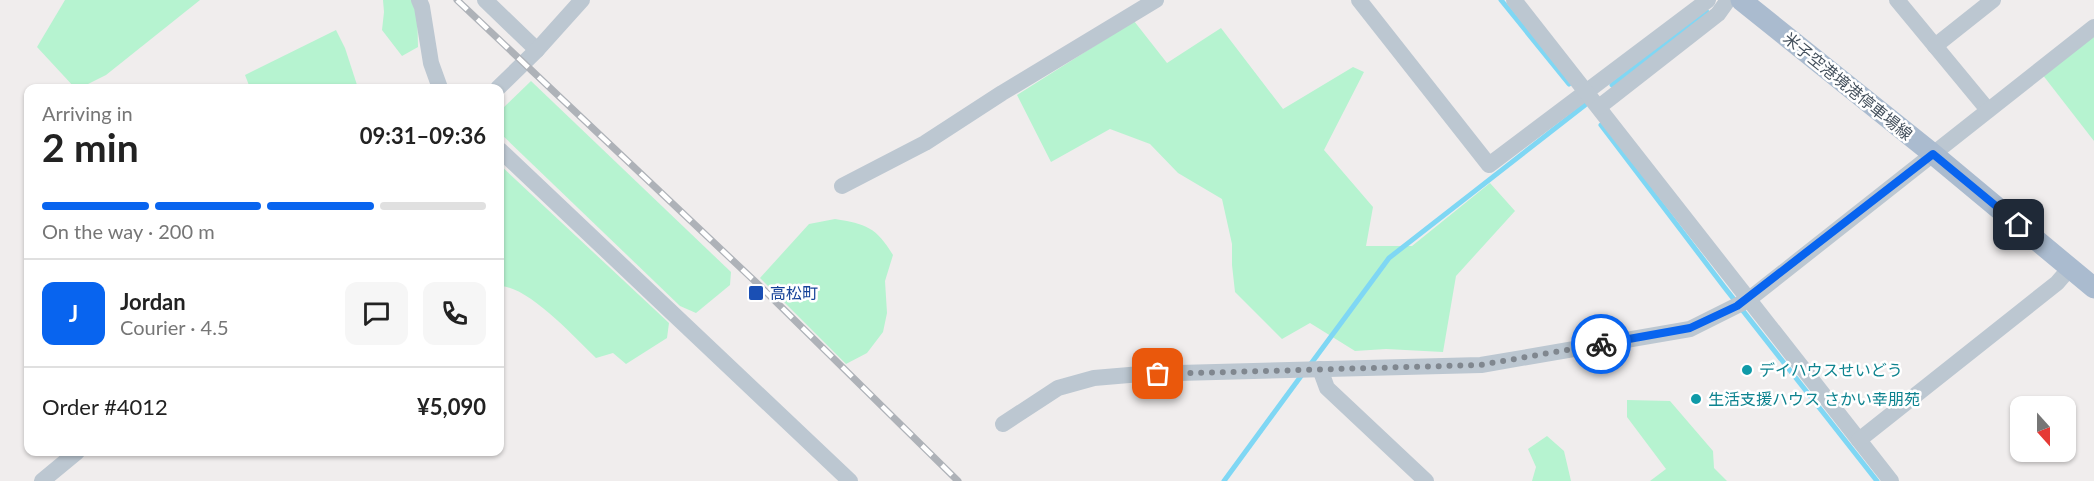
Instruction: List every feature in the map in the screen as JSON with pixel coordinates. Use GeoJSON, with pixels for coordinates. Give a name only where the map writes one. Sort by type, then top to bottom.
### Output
{"type":"FeatureCollection","features":[{"type":"Feature","properties":{"kind":"main road","name":"米子空港境港停車場線"},"geometry":{"type":"LineString","coordinates":[[1740,0],[1933,154],[2094,288]]}},
{"type":"Feature","properties":{"kind":"street"},"geometry":{"type":"LineString","coordinates":[[419,0],[431,63],[439,84]]}},
{"type":"Feature","properties":{"kind":"street"},"geometry":{"type":"LineString","coordinates":[[484,0],[537,50]]}},
{"type":"Feature","properties":{"kind":"street"},"geometry":{"type":"LineString","coordinates":[[502,84],[537,50],[582,0]]}},
{"type":"Feature","properties":{"kind":"street"},"geometry":{"type":"LineString","coordinates":[[842,186],[925,143],[1002,93],[1156,0]]}},
{"type":"Feature","properties":{"kind":"street"},"geometry":{"type":"LineString","coordinates":[[1359,0],[1489,165],[1708,0]]}},
{"type":"Feature","properties":{"kind":"street"},"geometry":{"type":"LineString","coordinates":[[1514,0],[1587,92],[1744,302],[1891,481]]}},
{"type":"Feature","properties":{"kind":"street"},"geometry":{"type":"LineString","coordinates":[[1599,108],[1718,14],[1728,0]]}},
{"type":"Feature","properties":{"kind":"street"},"geometry":{"type":"LineString","coordinates":[[1897,0],[1988,110]]}},
{"type":"Feature","properties":{"kind":"street"},"geometry":{"type":"LineString","coordinates":[[1935,46],[1993,0]]}},
{"type":"Feature","properties":{"kind":"street"},"geometry":{"type":"LineString","coordinates":[[1003,424],[1058,388],[1094,378],[1141,374],[1480,365],[1690,328],[1744,302],[2094,27]]}},
{"type":"Feature","properties":{"kind":"street"},"geometry":{"type":"LineString","coordinates":[[504,154],[850,481]]}},
{"type":"Feature","properties":{"kind":"street"},"geometry":{"type":"LineString","coordinates":[[1859,440],[2057,283],[2070,268]]}},
{"type":"Feature","properties":{"kind":"street"},"geometry":{"type":"LineString","coordinates":[[1320,369],[1327,388],[1426,481]]}},
{"type":"Feature","properties":{"kind":"street"},"geometry":{"type":"LineString","coordinates":[[42,481],[72,456]]}},
{"type":"Feature","properties":{"kind":"green space"},"geometry":{"type":"Polygon","coordinates":[[[65,0],[200,0],[106,75],[88,84],[71,84],[37,47],[65,0]]]}},
{"type":"Feature","properties":{"kind":"green space"},"geometry":{"type":"Polygon","coordinates":[[[383,0],[412,0],[417,7],[418,47],[402,56],[382,30],[383,0]]]}},
{"type":"Feature","properties":{"kind":"green space"},"geometry":{"type":"Polygon","coordinates":[[[1134,21],[1167,63],[1221,28],[1283,109],[1353,67],[1364,72],[1324,150],[1373,207],[1366,246],[1412,246],[1490,183],[1515,211],[1456,276],[1443,352],[1386,349],[1355,351],[1310,323],[1282,339],[1235,292],[1232,244],[1222,199],[1178,173],[1150,144],[1110,129],[1051,162],[1017,95],[1134,21]]]}},
{"type":"Feature","properties":{"kind":"green space"},"geometry":{"type":"Polygon","coordinates":[[[336,30],[345,48],[357,84],[248,84],[245,75],[336,30]]]}},
{"type":"Feature","properties":{"kind":"green space"},"geometry":{"type":"Polygon","coordinates":[[[2094,33],[2094,141],[2042,74],[2094,33]]]}},
{"type":"Feature","properties":{"kind":"green space"},"geometry":{"type":"Polygon","coordinates":[[[531,81],[731,272],[730,285],[696,313],[680,306],[504,137],[504,107],[531,81]]]}},
{"type":"Feature","properties":{"kind":"green space"},"geometry":{"type":"Polygon","coordinates":[[[504,169],[669,323],[667,338],[626,364],[613,353],[596,358],[551,314],[512,289],[504,287],[504,169]]]}},
{"type":"Feature","properties":{"kind":"green space"},"geometry":{"type":"Polygon","coordinates":[[[835,219],[869,228],[881,238],[893,255],[885,281],[887,313],[883,332],[867,353],[846,364],[760,278],[809,224],[835,219]]]}},
{"type":"Feature","properties":{"kind":"green space"},"geometry":{"type":"Polygon","coordinates":[[[1627,400],[1670,401],[1713,451],[1714,468],[1727,481],[1650,481],[1666,469],[1627,417],[1627,400]]]}},
{"type":"Feature","properties":{"kind":"green space"},"geometry":{"type":"Polygon","coordinates":[[[1547,436],[1564,451],[1571,481],[1532,481],[1536,467],[1528,449],[1547,436]]]}},
{"type":"Feature","properties":{"kind":"waterway"},"geometry":{"type":"LineString","coordinates":[[1501,0],[1569,84]]}},
{"type":"Feature","properties":{"kind":"waterway"},"geometry":{"type":"LineString","coordinates":[[1612,85],[1707,12]]}},
{"type":"Feature","properties":{"kind":"waterway"},"geometry":{"type":"LineString","coordinates":[[1310,365],[1389,258],[1585,105]]}},
{"type":"Feature","properties":{"kind":"waterway"},"geometry":{"type":"LineString","coordinates":[[1601,125],[1725,288],[1877,481]]}},
{"type":"Feature","properties":{"kind":"waterway"},"geometry":{"type":"LineString","coordinates":[[1224,481],[1304,372]]}},
{"type":"Feature","properties":{"kind":"railway"},"geometry":{"type":"LineString","coordinates":[[457,0],[762,288],[958,481]]}},
{"type":"Feature","properties":{"kind":"way so far"},"geometry":{"type":"LineString","coordinates":[[1158,374],[1480,365],[1601,344]]}},
{"type":"Feature","properties":{"kind":"place","name":"高松町"},"geometry":{"type":"Point","coordinates":[756,293]}},
{"type":"Feature","properties":{"kind":"place","name":"デイハウスせいどう"},"geometry":{"type":"Point","coordinates":[1747,370]}},
{"type":"Feature","properties":{"kind":"place","name":"生活支援ハウス さかい幸朋苑"},"geometry":{"type":"Point","coordinates":[1696,399]}},
{"type":"Feature","properties":{"kind":"route"},"geometry":{"type":"LineString","coordinates":[[1601,344],[1690,328],[1748,300],[1933,154],[2019,225]]}}]}
